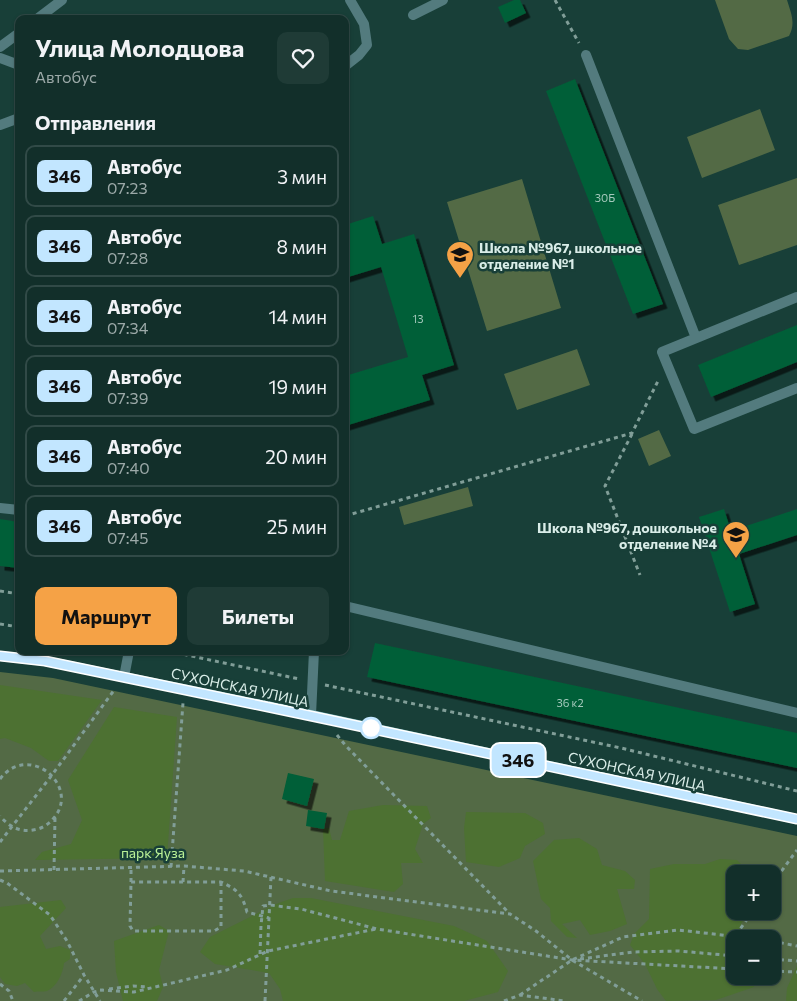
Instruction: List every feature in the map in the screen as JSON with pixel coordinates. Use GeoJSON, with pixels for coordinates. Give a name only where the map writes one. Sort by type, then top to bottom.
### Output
{"type":"FeatureCollection","features":[{"type":"Feature","properties":{"kind":"street","name":"СУХОНСКАЯ УЛИЦА"},"geometry":{"type":"LineString","coordinates":[[0,656],[45,661],[797,819]]}},
{"type":"Feature","properties":{"kind":"lane"},"geometry":{"type":"LineString","coordinates":[[42,15],[62,0]]}},
{"type":"Feature","properties":{"kind":"lane"},"geometry":{"type":"LineString","coordinates":[[349,63],[367,45],[364,24],[350,0]]}},
{"type":"Feature","properties":{"kind":"lane"},"geometry":{"type":"LineString","coordinates":[[413,14],[443,0]]}},
{"type":"Feature","properties":{"kind":"lane"},"geometry":{"type":"LineString","coordinates":[[0,47],[15,36]]}},
{"type":"Feature","properties":{"kind":"lane"},"geometry":{"type":"LineString","coordinates":[[586,55],[696,338]]}},
{"type":"Feature","properties":{"kind":"lane"},"geometry":{"type":"LineString","coordinates":[[0,58],[15,64]]}},
{"type":"Feature","properties":{"kind":"lane"},"geometry":{"type":"LineString","coordinates":[[0,125],[15,119]]}},
{"type":"Feature","properties":{"kind":"lane"},"geometry":{"type":"LineString","coordinates":[[797,298],[662,352],[694,429],[797,388]]}},
{"type":"Feature","properties":{"kind":"lane"},"geometry":{"type":"LineString","coordinates":[[0,508],[15,510]]}},
{"type":"Feature","properties":{"kind":"lane"},"geometry":{"type":"LineString","coordinates":[[349,607],[797,713]]}},
{"type":"Feature","properties":{"kind":"lane"},"geometry":{"type":"LineString","coordinates":[[121,677],[129,655]]}},
{"type":"Feature","properties":{"kind":"lane"},"geometry":{"type":"LineString","coordinates":[[311,716],[314,655]]}},
{"type":"Feature","properties":{"kind":"path"},"geometry":{"type":"LineString","coordinates":[[555,0],[586,55]]}},
{"type":"Feature","properties":{"kind":"path"},"geometry":{"type":"LineString","coordinates":[[640,576],[605,486],[667,364]]}},
{"type":"Feature","properties":{"kind":"path"},"geometry":{"type":"LineString","coordinates":[[349,515],[632,433]]}},
{"type":"Feature","properties":{"kind":"path"},"geometry":{"type":"LineString","coordinates":[[0,591],[15,593]]}},
{"type":"Feature","properties":{"kind":"path"},"geometry":{"type":"LineString","coordinates":[[0,624],[15,626]]}},
{"type":"Feature","properties":{"kind":"path"},"geometry":{"type":"LineString","coordinates":[[187,655],[621,748],[797,791]]}},
{"type":"Feature","properties":{"kind":"path"},"geometry":{"type":"LineString","coordinates":[[0,842],[52,775],[116,687],[121,677]]}},
{"type":"Feature","properties":{"kind":"path"},"geometry":{"type":"LineString","coordinates":[[171,867],[183,701]]}},
{"type":"Feature","properties":{"kind":"path"},"geometry":{"type":"LineString","coordinates":[[336,733],[346,746],[510,914],[536,931],[572,960],[642,1001]]}},
{"type":"Feature","properties":{"kind":"path"},"geometry":{"type":"LineString","coordinates":[[0,779],[12,767],[23,764],[33,765],[44,768],[52,775],[58,784],[61,795],[60,807],[55,817],[47,825],[37,830],[26,831],[11,827],[0,816]]}},
{"type":"Feature","properties":{"kind":"path"},"geometry":{"type":"LineString","coordinates":[[54,870],[55,817]]}},
{"type":"Feature","properties":{"kind":"path"},"geometry":{"type":"LineString","coordinates":[[781,872],[797,850]]}},
{"type":"Feature","properties":{"kind":"path"},"geometry":{"type":"LineString","coordinates":[[183,882],[184,866]]}},
{"type":"Feature","properties":{"kind":"path"},"geometry":{"type":"LineString","coordinates":[[0,871],[184,866],[244,871],[331,891],[510,914]]}},
{"type":"Feature","properties":{"kind":"path"},"geometry":{"type":"LineString","coordinates":[[131,868],[130,926],[133,931],[214,931],[221,927],[221,882]]}},
{"type":"Feature","properties":{"kind":"path"},"geometry":{"type":"LineString","coordinates":[[265,1001],[271,877]]}},
{"type":"Feature","properties":{"kind":"path"},"geometry":{"type":"LineString","coordinates":[[0,880],[7,883],[50,915],[67,941],[100,1001]]}},
{"type":"Feature","properties":{"kind":"path"},"geometry":{"type":"LineString","coordinates":[[131,882],[221,882],[235,888],[243,899],[247,912],[269,918]]}},
{"type":"Feature","properties":{"kind":"path"},"geometry":{"type":"LineString","coordinates":[[260,954],[263,906],[270,905],[301,909],[377,929],[572,960],[726,969]]}},
{"type":"Feature","properties":{"kind":"path"},"geometry":{"type":"LineString","coordinates":[[79,1001],[100,990],[134,992],[227,970],[268,951],[377,929]]}},
{"type":"Feature","properties":{"kind":"path"},"geometry":{"type":"LineString","coordinates":[[504,1001],[520,995],[572,960],[623,937],[678,930],[726,935]]}},
{"type":"Feature","properties":{"kind":"path"},"geometry":{"type":"LineString","coordinates":[[781,943],[797,946]]}},
{"type":"Feature","properties":{"kind":"path"},"geometry":{"type":"LineString","coordinates":[[572,960],[633,952],[679,951],[726,955]]}},
{"type":"Feature","properties":{"kind":"path"},"geometry":{"type":"LineString","coordinates":[[781,960],[797,961]]}},
{"type":"Feature","properties":{"kind":"path"},"geometry":{"type":"LineString","coordinates":[[781,971],[797,972]]}},
{"type":"Feature","properties":{"kind":"path"},"geometry":{"type":"LineString","coordinates":[[64,1001],[84,975]]}},
{"type":"Feature","properties":{"kind":"path"},"geometry":{"type":"LineString","coordinates":[[0,984],[9,991],[13,1001]]}},
{"type":"Feature","properties":{"kind":"path"},"geometry":{"type":"LineString","coordinates":[[520,995],[565,1001]]}},
{"type":"Feature","properties":{"kind":"green space"},"geometry":{"type":"Polygon","coordinates":[[[715,0],[787,0],[792,22],[789,36],[748,50],[738,49],[729,39],[715,0]]]}},
{"type":"Feature","properties":{"kind":"green space"},"geometry":{"type":"Polygon","coordinates":[[[760,109],[775,150],[702,178],[687,137],[760,109]]]}},
{"type":"Feature","properties":{"kind":"green space"},"geometry":{"type":"Polygon","coordinates":[[[797,178],[797,245],[739,265],[718,205],[797,178]]]}},
{"type":"Feature","properties":{"kind":"green space"},"geometry":{"type":"Polygon","coordinates":[[[522,179],[561,308],[487,331],[447,202],[522,179]]]}},
{"type":"Feature","properties":{"kind":"green space"},"geometry":{"type":"Polygon","coordinates":[[[577,349],[590,385],[517,410],[504,374],[577,349]]]}},
{"type":"Feature","properties":{"kind":"green space"},"geometry":{"type":"Polygon","coordinates":[[[659,430],[671,456],[649,466],[638,439],[659,430]]]}},
{"type":"Feature","properties":{"kind":"green space"},"geometry":{"type":"Polygon","coordinates":[[[468,487],[473,506],[404,525],[399,507],[468,487]]]}},
{"type":"Feature","properties":{"kind":"green space","name":"парк Яуза"},"geometry":{"type":"Polygon","coordinates":[[[0,672],[53,678],[797,836],[797,1001],[0,1001],[0,672]]]}},
{"type":"Feature","properties":{"kind":"green space"},"geometry":{"type":"Polygon","coordinates":[[[0,685],[102,700],[58,761],[49,761],[31,748],[5,738],[0,739],[0,685]]]}},
{"type":"Feature","properties":{"kind":"green space"},"geometry":{"type":"Polygon","coordinates":[[[114,707],[177,717],[167,858],[35,860],[42,852],[71,844],[82,820],[68,780],[114,707]]]}},
{"type":"Feature","properties":{"kind":"green space"},"geometry":{"type":"Polygon","coordinates":[[[383,805],[427,806],[431,818],[423,824],[415,849],[423,863],[401,863],[403,884],[394,892],[325,881],[323,828],[329,828],[332,840],[340,840],[349,811],[383,805]]]}},
{"type":"Feature","properties":{"kind":"green space"},"geometry":{"type":"Polygon","coordinates":[[[466,812],[525,813],[543,823],[545,834],[525,846],[520,858],[499,867],[466,862],[464,828],[466,812]]]}},
{"type":"Feature","properties":{"kind":"green space"},"geometry":{"type":"Polygon","coordinates":[[[579,838],[597,849],[602,865],[625,871],[635,880],[634,889],[617,889],[627,924],[610,931],[590,935],[580,920],[562,924],[577,938],[567,937],[551,921],[550,908],[541,899],[533,861],[554,840],[579,838]]]}},
{"type":"Feature","properties":{"kind":"green space"},"geometry":{"type":"Polygon","coordinates":[[[720,859],[737,860],[742,865],[726,865],[726,920],[743,920],[739,928],[743,930],[726,930],[726,985],[755,985],[754,987],[716,1000],[666,1001],[657,989],[645,964],[630,945],[634,934],[649,919],[650,869],[674,864],[705,864],[720,859]]]}},
{"type":"Feature","properties":{"kind":"green space"},"geometry":{"type":"Polygon","coordinates":[[[293,898],[311,898],[454,926],[487,941],[508,971],[498,992],[464,1001],[283,1001],[280,989],[269,973],[215,964],[200,952],[210,937],[276,904],[293,898]]]}},
{"type":"Feature","properties":{"kind":"green space"},"geometry":{"type":"Polygon","coordinates":[[[61,900],[66,908],[40,936],[46,949],[60,946],[70,950],[70,959],[64,963],[57,983],[47,991],[34,992],[25,983],[17,986],[5,984],[0,977],[0,907],[61,900]]]}},
{"type":"Feature","properties":{"kind":"green space"},"geometry":{"type":"Polygon","coordinates":[[[159,925],[169,931],[159,970],[163,987],[157,1001],[123,1001],[116,972],[114,941],[159,925]]]}},
{"type":"Feature","properties":{"kind":"green space"},"geometry":{"type":"Polygon","coordinates":[[[797,966],[797,1001],[786,1001],[787,988],[797,966]]]}},
{"type":"Feature","properties":{"kind":"building"},"geometry":{"type":"Polygon","coordinates":[[[514,0],[520,0],[526,13],[505,23],[498,7],[514,0]]]}},
{"type":"Feature","properties":{"kind":"building"},"geometry":{"type":"Polygon","coordinates":[[[575,79],[663,304],[633,314],[546,91],[575,79]]]}},
{"type":"Feature","properties":{"kind":"building"},"geometry":{"type":"Polygon","coordinates":[[[373,216],[382,244],[414,234],[454,365],[422,375],[430,400],[349,425],[349,375],[408,357],[381,267],[349,277],[349,224],[373,216]]]}},
{"type":"Feature","properties":{"kind":"building"},"geometry":{"type":"Polygon","coordinates":[[[797,325],[797,362],[711,397],[698,365],[797,325]]]}},
{"type":"Feature","properties":{"kind":"building"},"geometry":{"type":"Polygon","coordinates":[[[724,509],[731,531],[797,509],[797,535],[739,554],[755,604],[730,612],[699,517],[724,509]]]}},
{"type":"Feature","properties":{"kind":"building"},"geometry":{"type":"Polygon","coordinates":[[[0,519],[15,521],[15,568],[0,566],[0,519]]]}},
{"type":"Feature","properties":{"kind":"building"},"geometry":{"type":"Polygon","coordinates":[[[375,643],[797,733],[797,768],[367,677],[375,643]]]}},
{"type":"Feature","properties":{"kind":"building"},"geometry":{"type":"Polygon","coordinates":[[[288,773],[314,779],[307,806],[282,799],[288,773]]]}},
{"type":"Feature","properties":{"kind":"building"},"geometry":{"type":"Polygon","coordinates":[[[308,810],[327,813],[324,829],[306,826],[308,810]]]}},
{"type":"Feature","properties":{"kind":"bus line","name":"346"},"geometry":{"type":"LineString","coordinates":[[0,656],[45,661],[797,819]]}},
{"type":"Feature","properties":{"kind":"place","name":"Школа №967, школьное отделение №1"},"geometry":{"type":"Point","coordinates":[460,279]}},
{"type":"Feature","properties":{"kind":"place","name":"Школа №967, дошкольное отделение №4"},"geometry":{"type":"Point","coordinates":[736,559]}}]}
